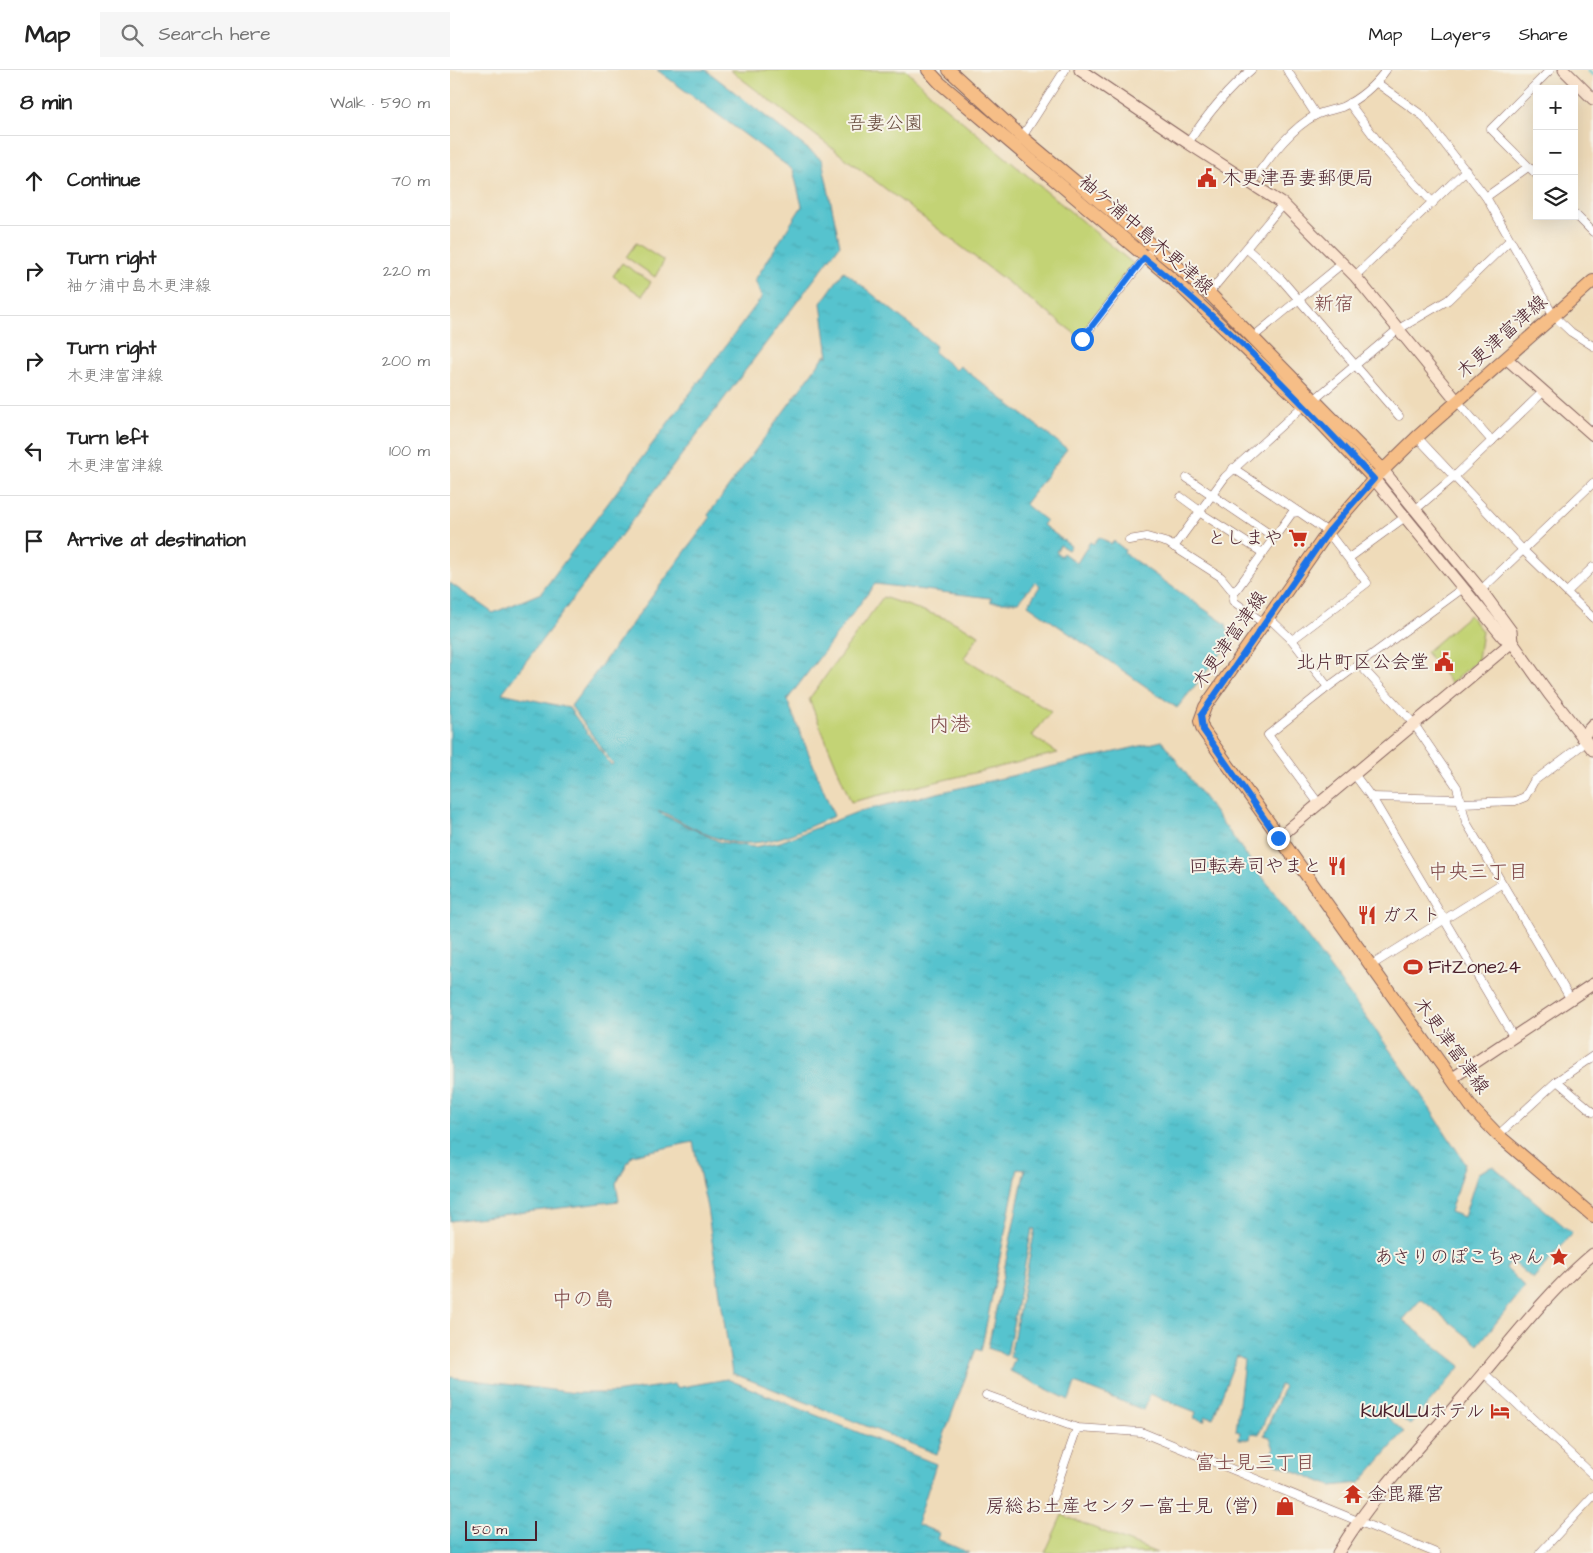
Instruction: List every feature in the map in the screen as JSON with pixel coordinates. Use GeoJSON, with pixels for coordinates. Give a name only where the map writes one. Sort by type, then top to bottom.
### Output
{"type":"FeatureCollection","features":[{"type":"Feature","properties":{"kind":"main road","name":"袖ケ浦中島木更津線"},"geometry":{"type":"LineString","coordinates":[[928,70],[940,83],[1178,285],[1310,402]]}},
{"type":"Feature","properties":{"kind":"main road","name":"袖ケ浦中島木更津線"},"geometry":{"type":"LineString","coordinates":[[949,70],[1022,138],[1209,293],[1378,474]]}},
{"type":"Feature","properties":{"kind":"main road","name":"木更津富津線"},"geometry":{"type":"LineString","coordinates":[[1592,283],[1553,315],[1507,359],[1417,436],[1378,474],[1328,532],[1205,707],[1200,721],[1203,730],[1278,838],[1473,1109],[1498,1135],[1593,1216]]}},
{"type":"Feature","properties":{"kind":"street"},"geometry":{"type":"LineString","coordinates":[[1022,138],[1065,70]]}},
{"type":"Feature","properties":{"kind":"street"},"geometry":{"type":"LineString","coordinates":[[1080,70],[1283,204],[1355,276],[1397,330],[1492,441]]}},
{"type":"Feature","properties":{"kind":"street"},"geometry":{"type":"LineString","coordinates":[[1188,143],[1202,122],[1234,84],[1251,70]]}},
{"type":"Feature","properties":{"kind":"street"},"geometry":{"type":"LineString","coordinates":[[1288,70],[1316,115]]}},
{"type":"Feature","properties":{"kind":"street"},"geometry":{"type":"LineString","coordinates":[[1251,182],[1294,132],[1316,115],[1349,103],[1377,83],[1386,70]]}},
{"type":"Feature","properties":{"kind":"street"},"geometry":{"type":"LineString","coordinates":[[1533,171],[1491,129],[1550,70]]}},
{"type":"Feature","properties":{"kind":"street"},"geometry":{"type":"LineString","coordinates":[[1564,70],[1593,99]]}},
{"type":"Feature","properties":{"kind":"street"},"geometry":{"type":"LineString","coordinates":[[1377,83],[1423,116],[1486,197],[1509,241],[1526,265],[1539,294],[1553,315],[1571,332],[1593,346]]}},
{"type":"Feature","properties":{"kind":"street"},"geometry":{"type":"LineString","coordinates":[[1349,103],[1379,143],[1434,203]]}},
{"type":"Feature","properties":{"kind":"street"},"geometry":{"type":"LineString","coordinates":[[1486,197],[1528,166]]}},
{"type":"Feature","properties":{"kind":"street"},"geometry":{"type":"LineString","coordinates":[[1355,276],[1434,203],[1466,170]]}},
{"type":"Feature","properties":{"kind":"street"},"geometry":{"type":"LineString","coordinates":[[1209,293],[1283,204]]}},
{"type":"Feature","properties":{"kind":"street"},"geometry":{"type":"LineString","coordinates":[[1578,217],[1593,232]]}},
{"type":"Feature","properties":{"kind":"street"},"geometry":{"type":"LineString","coordinates":[[1174,547],[1233,468],[1397,330],[1448,300],[1509,241]]}},
{"type":"Feature","properties":{"kind":"street"},"geometry":{"type":"LineString","coordinates":[[1082,339],[1154,247]]}},
{"type":"Feature","properties":{"kind":"street"},"geometry":{"type":"LineString","coordinates":[[1247,249],[1281,279],[1399,416]]}},
{"type":"Feature","properties":{"kind":"street"},"geometry":{"type":"LineString","coordinates":[[1253,338],[1343,263]]}},
{"type":"Feature","properties":{"kind":"street"},"geometry":{"type":"LineString","coordinates":[[1507,359],[1593,434]]}},
{"type":"Feature","properties":{"kind":"street"},"geometry":{"type":"LineString","coordinates":[[1416,509],[1454,477],[1544,391]]}},
{"type":"Feature","properties":{"kind":"street"},"geometry":{"type":"LineString","coordinates":[[1417,436],[1523,550],[1593,618]]}},
{"type":"Feature","properties":{"kind":"street"},"geometry":{"type":"LineString","coordinates":[[1233,468],[1328,532],[1367,583],[1292,640]]}},
{"type":"Feature","properties":{"kind":"street"},"geometry":{"type":"LineString","coordinates":[[1378,474],[1416,509],[1481,590],[1511,632],[1512,642]]}},
{"type":"Feature","properties":{"kind":"street"},"geometry":{"type":"LineString","coordinates":[[1378,474],[1406,517],[1503,637],[1512,642],[1587,743]]}},
{"type":"Feature","properties":{"kind":"street"},"geometry":{"type":"LineString","coordinates":[[1187,478],[1274,537]]}},
{"type":"Feature","properties":{"kind":"street"},"geometry":{"type":"LineString","coordinates":[[1481,590],[1593,483]]}},
{"type":"Feature","properties":{"kind":"street"},"geometry":{"type":"LineString","coordinates":[[1181,498],[1263,553]]}},
{"type":"Feature","properties":{"kind":"street"},"geometry":{"type":"LineString","coordinates":[[1299,512],[1292,513],[1234,593],[1233,600],[1267,621],[1292,640],[1328,687]]}},
{"type":"Feature","properties":{"kind":"street"},"geometry":{"type":"LineString","coordinates":[[1349,558],[1406,517]]}},
{"type":"Feature","properties":{"kind":"street"},"geometry":{"type":"LineString","coordinates":[[1129,540],[1156,538],[1174,547],[1221,577],[1234,593]]}},
{"type":"Feature","properties":{"kind":"street"},"geometry":{"type":"LineString","coordinates":[[1567,592],[1593,567]]}},
{"type":"Feature","properties":{"kind":"street"},"geometry":{"type":"LineString","coordinates":[[1319,804],[1268,735],[1328,687],[1463,588]]}},
{"type":"Feature","properties":{"kind":"street"},"geometry":{"type":"LineString","coordinates":[[1278,838],[1512,642]]}},
{"type":"Feature","properties":{"kind":"street"},"geometry":{"type":"LineString","coordinates":[[1360,665],[1414,724],[1457,788],[1466,822],[1570,998]]}},
{"type":"Feature","properties":{"kind":"street"},"geometry":{"type":"LineString","coordinates":[[1371,797],[1515,801],[1525,797],[1534,781],[1587,743],[1593,725]]}},
{"type":"Feature","properties":{"kind":"street"},"geometry":{"type":"LineString","coordinates":[[1354,774],[1371,797],[1513,1036]]}},
{"type":"Feature","properties":{"kind":"street"},"geometry":{"type":"LineString","coordinates":[[1370,966],[1501,884]]}},
{"type":"Feature","properties":{"kind":"street"},"geometry":{"type":"LineString","coordinates":[[1452,1078],[1593,984]]}},
{"type":"Feature","properties":{"kind":"street"},"geometry":{"type":"LineString","coordinates":[[1498,1135],[1556,1081],[1593,1056]]}},
{"type":"Feature","properties":{"kind":"street"},"geometry":{"type":"LineString","coordinates":[[1556,1081],[1593,1112]]}},
{"type":"Feature","properties":{"kind":"street"},"geometry":{"type":"LineString","coordinates":[[1340,1553],[1357,1521],[1558,1288],[1593,1254]]}},
{"type":"Feature","properties":{"kind":"street"},"geometry":{"type":"LineString","coordinates":[[1484,1373],[1593,1474]]}},
{"type":"Feature","properties":{"kind":"street"},"geometry":{"type":"LineString","coordinates":[[986,1395],[1077,1428],[1141,1432],[1436,1553]]}},
{"type":"Feature","properties":{"kind":"street"},"geometry":{"type":"LineString","coordinates":[[1049,1508],[1077,1428]]}},
{"type":"Feature","properties":{"kind":"street"},"geometry":{"type":"LineString","coordinates":[[1540,1553],[1593,1496]]}},
{"type":"Feature","properties":{"kind":"green space","name":"吾妻公園"},"geometry":{"type":"Polygon","coordinates":[[[730,70],[906,70],[938,101],[1137,267],[1082,339],[730,70]]]}},
{"type":"Feature","properties":{"kind":"green space"},"geometry":{"type":"Polygon","coordinates":[[[636,243],[664,261],[655,277],[626,257],[636,243]]]}},
{"type":"Feature","properties":{"kind":"green space"},"geometry":{"type":"Polygon","coordinates":[[[622,263],[651,282],[642,296],[613,276],[622,263]]]}},
{"type":"Feature","properties":{"kind":"green space"},"geometry":{"type":"Polygon","coordinates":[[[883,597],[950,620],[979,635],[964,658],[1051,712],[1032,736],[1058,753],[851,802],[809,699],[883,597]]]}},
{"type":"Feature","properties":{"kind":"green space"},"geometry":{"type":"Polygon","coordinates":[[[1469,615],[1482,631],[1478,660],[1451,683],[1426,652],[1469,615]]]}},
{"type":"Feature","properties":{"kind":"green space"},"geometry":{"type":"Polygon","coordinates":[[[1062,1515],[1157,1553],[1045,1553],[1062,1515]]]}},
{"type":"Feature","properties":{"kind":"water"},"geometry":{"type":"Polygon","coordinates":[[[657,70],[706,70],[822,160],[840,245],[502,693],[569,708],[611,765],[613,764],[571,706],[710,518],[708,515],[825,355],[828,357],[821,303],[844,271],[936,346],[934,352],[956,370],[960,366],[1067,449],[1025,504],[1046,521],[1043,525],[1071,546],[1068,550],[1060,545],[1056,552],[1061,556],[1063,553],[1077,563],[1090,542],[1093,544],[1099,537],[1111,544],[1114,541],[1125,550],[1124,553],[1227,625],[1230,637],[1236,635],[1177,708],[1028,605],[1040,586],[1035,582],[1018,602],[991,602],[991,598],[875,584],[787,700],[834,816],[780,838],[752,843],[738,843],[723,840],[699,831],[660,811],[658,812],[720,842],[754,847],[780,842],[860,811],[1162,741],[1412,1081],[1465,1163],[1450,1212],[1464,1217],[1478,1173],[1493,1166],[1572,1233],[1533,1279],[1512,1261],[1506,1268],[1525,1287],[1478,1345],[1421,1299],[1403,1320],[1461,1366],[1410,1425],[1389,1408],[1384,1414],[1404,1432],[1360,1483],[1331,1486],[1270,1461],[1274,1449],[1270,1437],[1264,1435],[1284,1387],[1280,1385],[1259,1434],[1251,1433],[1250,1439],[1239,1439],[1240,1432],[1236,1431],[1244,1360],[1237,1356],[1213,1418],[1206,1416],[1204,1421],[1194,1418],[1196,1412],[1150,1394],[1144,1410],[1075,1383],[1069,1400],[1010,1371],[1015,1359],[1010,1357],[1035,1229],[1032,1229],[1007,1355],[988,1348],[1025,1169],[1018,1168],[981,1351],[976,1349],[937,1454],[732,1373],[707,1208],[693,1142],[632,1155],[616,1183],[619,1201],[450,1221],[450,583],[493,613],[541,593],[762,297],[755,280],[802,206],[793,170],[657,70]]]}},
{"type":"Feature","properties":{"kind":"water"},"geometry":{"type":"Polygon","coordinates":[[[450,1377],[576,1393],[614,1393],[674,1384],[676,1388],[727,1379],[936,1464],[917,1524],[939,1533],[937,1539],[969,1553],[450,1553],[450,1377]]]}},
{"type":"Feature","properties":{"kind":"waterway"},"geometry":{"type":"LineString","coordinates":[[1588,70],[1593,75]]}},
{"type":"Feature","properties":{"kind":"place","name":"木更津吾妻郵便局"},"geometry":{"type":"Point","coordinates":[1207,178]}},
{"type":"Feature","properties":{"kind":"place","name":"としまや"},"geometry":{"type":"Point","coordinates":[1298,538]}},
{"type":"Feature","properties":{"kind":"place","name":"北片町区公会堂"},"geometry":{"type":"Point","coordinates":[1444,662]}},
{"type":"Feature","properties":{"kind":"place","name":"回転寿司やまと"},"geometry":{"type":"Point","coordinates":[1337,866]}},
{"type":"Feature","properties":{"kind":"place","name":"ガスト"},"geometry":{"type":"Point","coordinates":[1367,915]}},
{"type":"Feature","properties":{"kind":"place","name":"FitZone24"},"geometry":{"type":"Point","coordinates":[1413,967]}},
{"type":"Feature","properties":{"kind":"place","name":"あさりのぽこちゃん"},"geometry":{"type":"Point","coordinates":[1559,1257]}},
{"type":"Feature","properties":{"kind":"place","name":"KUKULUホテル"},"geometry":{"type":"Point","coordinates":[1500,1411]}},
{"type":"Feature","properties":{"kind":"place","name":"金毘羅宮"},"geometry":{"type":"Point","coordinates":[1353,1494]}},
{"type":"Feature","properties":{"kind":"place","name":"房総お土産センター富士見（営）"},"geometry":{"type":"Point","coordinates":[1285,1506]}},
{"type":"Feature","properties":{"kind":"district","name":"新宿"},"geometry":{"type":"Point","coordinates":[1334,304]}},
{"type":"Feature","properties":{"kind":"district","name":"内港"},"geometry":{"type":"Point","coordinates":[950,724]}},
{"type":"Feature","properties":{"kind":"district","name":"中央三丁目"},"geometry":{"type":"Point","coordinates":[1478,872]}},
{"type":"Feature","properties":{"kind":"district","name":"中の島"},"geometry":{"type":"Point","coordinates":[583,1299]}},
{"type":"Feature","properties":{"kind":"district","name":"富士見三丁目"},"geometry":{"type":"Point","coordinates":[1255,1463]}},
{"type":"Feature","properties":{"kind":"route"},"geometry":{"type":"LineString","coordinates":[[1082,339],[1144,258],[1178,285],[1304,405],[1374,479],[1328,532],[1201,715],[1200,721],[1203,730],[1278,838]]}}]}
